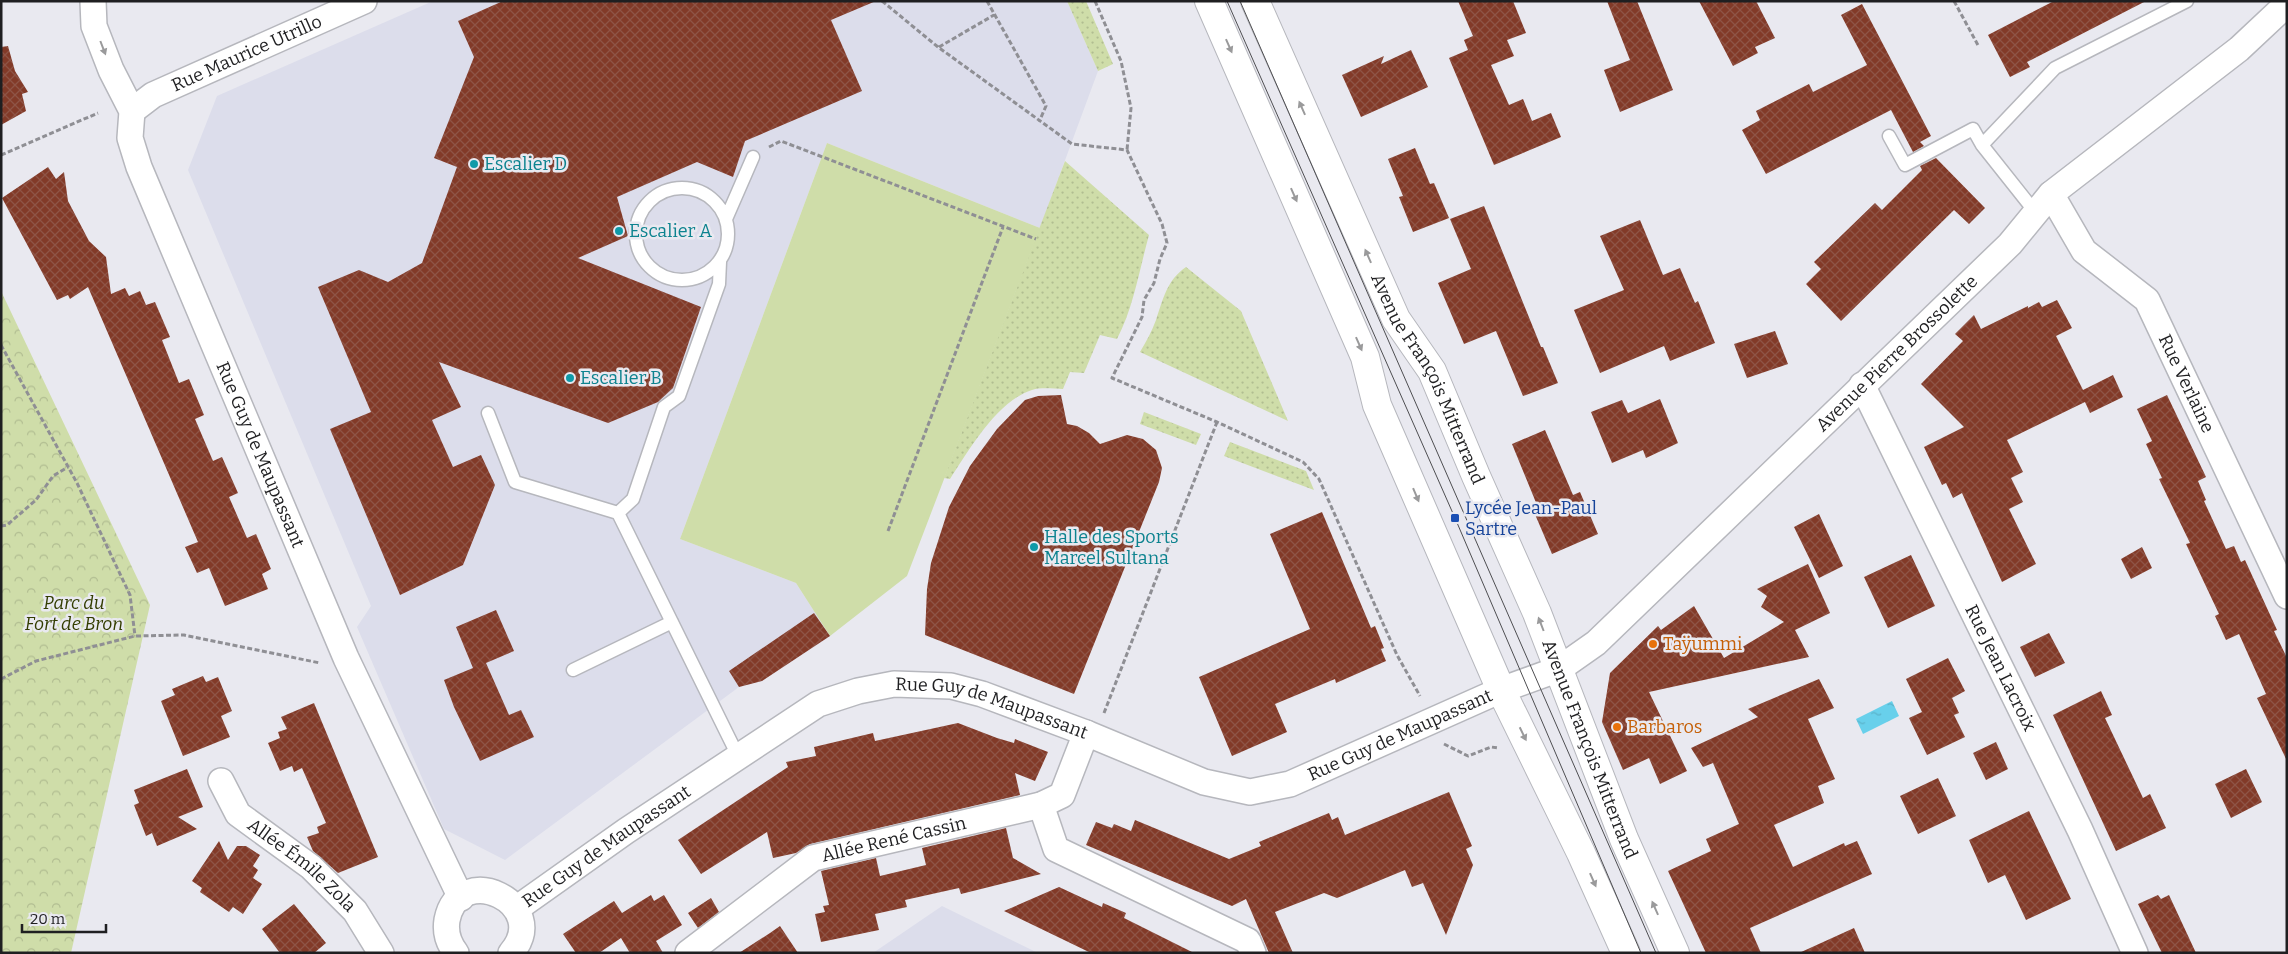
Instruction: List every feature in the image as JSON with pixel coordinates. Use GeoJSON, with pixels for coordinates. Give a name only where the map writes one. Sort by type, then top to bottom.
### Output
{"type":"FeatureCollection","features":[{"type":"Feature","properties":{"kind":"street"},"geometry":{"type":"LineString","coordinates":[[93,1],[94,26],[111,70],[132,111]]}},
{"type":"Feature","properties":{"kind":"street","name":"Rue Maurice Utrillo"},"geometry":{"type":"LineString","coordinates":[[132,111],[153,95],[364,1]]}},
{"type":"Feature","properties":{"kind":"street"},"geometry":{"type":"LineString","coordinates":[[1209,1],[1365,357],[1377,404],[1501,690],[1581,853],[1626,953]]}},
{"type":"Feature","properties":{"kind":"street","name":"Avenue François Mitterrand"},"geometry":{"type":"LineString","coordinates":[[1255,1],[1396,319],[1432,371],[1476,476],[1538,613],[1624,839],[1675,953]]}},
{"type":"Feature","properties":{"kind":"street","name":"Avenue Pierre Brossolette"},"geometry":{"type":"LineString","coordinates":[[1501,690],[1559,669],[1596,643],[2010,244],[2043,204],[2239,48],[2287,4]]}},
{"type":"Feature","properties":{"kind":"street","name":"Rue Guy de Maupassant"},"geometry":{"type":"LineString","coordinates":[[132,111],[130,138],[139,167],[346,658],[461,898]]}},
{"type":"Feature","properties":{"kind":"street","name":"Rue Verlaine"},"geometry":{"type":"LineString","coordinates":[[2043,204],[2084,251],[2147,300],[2287,596]]}},
{"type":"Feature","properties":{"kind":"street","name":"Rue Jean Lacroix"},"geometry":{"type":"LineString","coordinates":[[1862,385],[2080,830],[2135,953]]}},
{"type":"Feature","properties":{"kind":"street","name":"Rue Guy de Maupassant"},"geometry":{"type":"LineString","coordinates":[[516,908],[626,831],[818,704],[858,691],[894,684],[951,686],[982,694],[1090,735],[1204,782],[1250,792],[1290,784],[1501,690]]}},
{"type":"Feature","properties":{"kind":"street","name":"Allée René Cassin"},"geometry":{"type":"LineString","coordinates":[[688,953],[813,858],[1041,805],[1062,795],[1090,735]]}},
{"type":"Feature","properties":{"kind":"street","name":"Allée Émile Zola"},"geometry":{"type":"LineString","coordinates":[[221,781],[238,814],[310,867],[354,911],[381,953]]}},
{"type":"Feature","properties":{"kind":"street"},"geometry":{"type":"LineString","coordinates":[[1041,805],[1056,850],[1248,941],[1253,953]]}},
{"type":"Feature","properties":{"kind":"street"},"geometry":{"type":"LineString","coordinates":[[452,951],[447,930],[450,912],[461,898],[470,893],[491,891],[509,900],[516,908],[519,917],[520,935],[511,953]]}},
{"type":"Feature","properties":{"kind":"lane"},"geometry":{"type":"LineString","coordinates":[[1982,145],[2055,68],[2187,1]]}},
{"type":"Feature","properties":{"kind":"lane"},"geometry":{"type":"LineString","coordinates":[[1889,136],[1904,165],[1973,129],[1982,145],[2043,204]]}},
{"type":"Feature","properties":{"kind":"lane"},"geometry":{"type":"LineString","coordinates":[[726,219],[753,157]]}},
{"type":"Feature","properties":{"kind":"lane"},"geometry":{"type":"LineString","coordinates":[[675,188],[691,188],[706,194],[718,205],[726,219],[728,233],[727,248],[720,262],[710,271],[696,278],[682,281],[668,278],[655,272],[644,262],[637,247],[635,231],[639,216],[648,202],[660,192],[675,188]]}},
{"type":"Feature","properties":{"kind":"lane"},"geometry":{"type":"LineString","coordinates":[[618,513],[634,499],[664,407],[679,396],[719,284],[720,262]]}},
{"type":"Feature","properties":{"kind":"lane"},"geometry":{"type":"LineString","coordinates":[[488,413],[515,482],[618,513],[738,756]]}},
{"type":"Feature","properties":{"kind":"lane"},"geometry":{"type":"LineString","coordinates":[[573,670],[672,622]]}},
{"type":"Feature","properties":{"kind":"path"},"geometry":{"type":"LineString","coordinates":[[882,1],[938,47],[1039,122],[1072,144],[1127,150]]}},
{"type":"Feature","properties":{"kind":"path"},"geometry":{"type":"LineString","coordinates":[[987,1],[1046,106],[1039,122]]}},
{"type":"Feature","properties":{"kind":"path"},"geometry":{"type":"LineString","coordinates":[[1095,1],[1121,61],[1131,108],[1127,150],[1162,224],[1168,243],[1160,259],[1154,283],[1144,300],[1142,317],[1112,378],[1217,422],[1303,462],[1319,479],[1396,655],[1442,742],[1468,756],[1490,747],[1499,748]]}},
{"type":"Feature","properties":{"kind":"path"},"geometry":{"type":"LineString","coordinates":[[1954,1],[1979,47]]}},
{"type":"Feature","properties":{"kind":"path"},"geometry":{"type":"LineString","coordinates":[[938,47],[994,14]]}},
{"type":"Feature","properties":{"kind":"path"},"geometry":{"type":"LineString","coordinates":[[1,155],[98,113]]}},
{"type":"Feature","properties":{"kind":"path"},"geometry":{"type":"LineString","coordinates":[[753,157],[781,141],[1036,239]]}},
{"type":"Feature","properties":{"kind":"path"},"geometry":{"type":"LineString","coordinates":[[888,531],[1003,227]]}},
{"type":"Feature","properties":{"kind":"path"},"geometry":{"type":"LineString","coordinates":[[1,345],[68,467],[130,595],[135,636]]}},
{"type":"Feature","properties":{"kind":"path"},"geometry":{"type":"LineString","coordinates":[[1090,735],[1217,422]]}},
{"type":"Feature","properties":{"kind":"path"},"geometry":{"type":"LineString","coordinates":[[1,526],[7,525],[36,500],[53,476],[68,467]]}},
{"type":"Feature","properties":{"kind":"path"},"geometry":{"type":"LineString","coordinates":[[1,679],[36,661],[135,636],[184,635],[321,664],[346,658]]}},
{"type":"Feature","properties":{"kind":"shaded area"},"geometry":{"type":"Polygon","coordinates":[[[433,1],[1067,1],[1098,71],[1040,228],[827,143],[680,539],[796,583],[830,636],[762,681],[739,687],[505,860],[444,829],[357,627],[371,606],[188,170],[217,96],[433,1]]]}},
{"type":"Feature","properties":{"kind":"shaded area"},"geometry":{"type":"Polygon","coordinates":[[[942,906],[1038,953],[873,953],[942,906]]]}},
{"type":"Feature","properties":{"kind":"green space"},"geometry":{"type":"Polygon","coordinates":[[[1067,1],[1086,1],[1113,64],[1098,71],[1067,1]]]}},
{"type":"Feature","properties":{"kind":"green space"},"geometry":{"type":"Polygon","coordinates":[[[827,143],[1040,228],[907,576],[830,636],[796,583],[680,539],[827,143]]]}},
{"type":"Feature","properties":{"kind":"green space"},"geometry":{"type":"Polygon","coordinates":[[[1065,161],[1149,235],[1128,314],[1117,339],[1100,335],[1084,373],[1070,372],[1063,389],[1044,388],[1032,390],[1007,404],[985,428],[950,479],[944,478],[1065,161]]]}},
{"type":"Feature","properties":{"kind":"green space"},"geometry":{"type":"Polygon","coordinates":[[[1186,267],[1241,311],[1288,421],[1140,352],[1153,328],[1170,284],[1186,267]]]}},
{"type":"Feature","properties":{"kind":"green space","name":"Parc du Fort de Bron"},"geometry":{"type":"Polygon","coordinates":[[[1,291],[150,605],[71,953],[1,953],[1,291]]]}},
{"type":"Feature","properties":{"kind":"green space"},"geometry":{"type":"Polygon","coordinates":[[[1144,412],[1201,434],[1196,445],[1140,424],[1144,412]]]}},
{"type":"Feature","properties":{"kind":"green space"},"geometry":{"type":"Polygon","coordinates":[[[1230,442],[1306,471],[1314,490],[1224,456],[1230,442]]]}},
{"type":"Feature","properties":{"kind":"water"},"geometry":{"type":"Polygon","coordinates":[[[1892,701],[1899,716],[1863,734],[1856,719],[1892,701]]]}},
{"type":"Feature","properties":{"kind":"building"},"geometry":{"type":"Polygon","coordinates":[[[503,1],[876,1],[831,20],[862,91],[745,141],[733,177],[697,162],[617,197],[628,236],[578,258],[701,307],[673,388],[658,402],[608,423],[439,362],[461,407],[432,420],[453,467],[481,455],[495,485],[463,565],[400,595],[330,429],[371,412],[318,287],[359,270],[388,282],[422,263],[457,167],[434,158],[474,57],[458,21],[503,1]]]}},
{"type":"Feature","properties":{"kind":"building"},"geometry":{"type":"Polygon","coordinates":[[[1458,1],[1513,1],[1526,33],[1507,40],[1514,56],[1491,65],[1509,105],[1523,99],[1532,121],[1551,113],[1561,137],[1494,165],[1449,58],[1468,50],[1464,40],[1473,36],[1458,1]]]}},
{"type":"Feature","properties":{"kind":"building"},"geometry":{"type":"Polygon","coordinates":[[[1607,1],[1637,1],[1673,90],[1620,112],[1604,70],[1630,60],[1607,1]]]}},
{"type":"Feature","properties":{"kind":"building"},"geometry":{"type":"Polygon","coordinates":[[[1699,1],[1756,1],[1775,38],[1755,47],[1758,53],[1733,66],[1699,1]]]}},
{"type":"Feature","properties":{"kind":"building"},"geometry":{"type":"Polygon","coordinates":[[[2054,1],[2146,1],[2027,62],[2030,67],[2010,77],[1988,35],[2054,1]]]}},
{"type":"Feature","properties":{"kind":"building"},"geometry":{"type":"Polygon","coordinates":[[[1862,4],[1931,136],[1920,142],[1924,146],[1913,152],[1891,110],[1766,174],[1742,130],[1760,120],[1756,111],[1809,84],[1813,92],[1867,65],[1841,15],[1862,4]]]}},
{"type":"Feature","properties":{"kind":"building"},"geometry":{"type":"Polygon","coordinates":[[[8,46],[15,71],[28,92],[22,94],[26,111],[1,125],[1,47],[8,46]]]}},
{"type":"Feature","properties":{"kind":"building"},"geometry":{"type":"Polygon","coordinates":[[[1411,50],[1428,87],[1361,117],[1342,75],[1384,56],[1381,64],[1411,50]]]}},
{"type":"Feature","properties":{"kind":"building"},"geometry":{"type":"Polygon","coordinates":[[[1415,148],[1430,184],[1434,183],[1449,218],[1413,232],[1399,197],[1403,196],[1388,159],[1415,148]]]}},
{"type":"Feature","properties":{"kind":"building"},"geometry":{"type":"Polygon","coordinates":[[[1936,158],[1985,208],[1969,224],[1954,210],[1841,321],[1806,284],[1821,269],[1814,262],[1875,203],[1882,210],[1922,170],[1920,166],[1936,158]]]}},
{"type":"Feature","properties":{"kind":"building"},"geometry":{"type":"Polygon","coordinates":[[[48,167],[56,179],[64,172],[68,201],[89,241],[106,257],[111,294],[125,288],[129,296],[140,291],[146,305],[155,302],[170,337],[162,340],[179,383],[189,379],[204,415],[195,419],[213,461],[222,457],[238,493],[229,497],[247,538],[256,534],[271,569],[262,574],[268,589],[225,606],[209,568],[197,573],[185,547],[198,542],[88,287],[70,299],[68,295],[57,300],[2,198],[48,167]]]}},
{"type":"Feature","properties":{"kind":"building"},"geometry":{"type":"Polygon","coordinates":[[[1484,206],[1541,347],[1543,347],[1558,383],[1523,396],[1496,331],[1464,344],[1438,283],[1471,269],[1450,219],[1484,206]]]}},
{"type":"Feature","properties":{"kind":"building"},"geometry":{"type":"Polygon","coordinates":[[[1640,220],[1663,275],[1680,268],[1695,303],[1698,301],[1715,343],[1670,361],[1664,346],[1600,373],[1574,310],[1624,290],[1600,236],[1640,220]]]}},
{"type":"Feature","properties":{"kind":"building"},"geometry":{"type":"Polygon","coordinates":[[[2057,300],[2072,328],[2056,336],[2083,390],[2113,375],[2123,397],[2090,413],[2085,402],[2007,440],[2023,472],[2011,478],[2023,502],[2009,509],[2036,564],[2002,582],[1962,493],[1953,498],[1946,483],[1942,485],[1924,447],[1964,427],[1921,384],[1963,341],[1955,334],[1974,315],[1981,329],[2028,306],[2028,308],[2039,302],[2042,307],[2057,300]]]}},
{"type":"Feature","properties":{"kind":"building"},"geometry":{"type":"Polygon","coordinates":[[[1775,331],[1788,364],[1747,378],[1734,344],[1775,331]]]}},
{"type":"Feature","properties":{"kind":"building","name":"Halle des Sports Marcel Sultana"},"geometry":{"type":"Polygon","coordinates":[[[1061,395],[1067,424],[1077,426],[1089,433],[1100,444],[1127,435],[1143,439],[1156,450],[1162,468],[1159,482],[1074,694],[925,635],[927,589],[931,563],[949,507],[970,466],[997,429],[1025,400],[1038,396],[1061,395]]]}},
{"type":"Feature","properties":{"kind":"building"},"geometry":{"type":"Polygon","coordinates":[[[2167,395],[2206,477],[2198,481],[2206,500],[2204,501],[2226,549],[2234,546],[2241,562],[2245,560],[2277,630],[2274,631],[2287,658],[2287,761],[2257,698],[2266,694],[2239,634],[2226,640],[2215,616],[2219,614],[2186,544],[2190,543],[2159,479],[2162,478],[2146,444],[2152,441],[2137,409],[2167,395]]]}},
{"type":"Feature","properties":{"kind":"building"},"geometry":{"type":"Polygon","coordinates":[[[1660,399],[1678,443],[1646,458],[1643,450],[1612,463],[1591,412],[1622,400],[1628,413],[1660,399]]]}},
{"type":"Feature","properties":{"kind":"building"},"geometry":{"type":"Polygon","coordinates":[[[1545,430],[1573,495],[1580,492],[1598,534],[1552,554],[1534,512],[1539,510],[1512,444],[1545,430]]]}},
{"type":"Feature","properties":{"kind":"building"},"geometry":{"type":"Polygon","coordinates":[[[1322,512],[1371,628],[1375,626],[1384,648],[1381,649],[1386,661],[1336,683],[1335,679],[1275,704],[1287,732],[1232,756],[1199,677],[1310,629],[1270,534],[1322,512]]]}},
{"type":"Feature","properties":{"kind":"building"},"geometry":{"type":"Polygon","coordinates":[[[1819,514],[1843,566],[1819,578],[1794,527],[1819,514]]]}},
{"type":"Feature","properties":{"kind":"building"},"geometry":{"type":"Polygon","coordinates":[[[2142,547],[2152,568],[2131,579],[2121,559],[2142,547]]]}},
{"type":"Feature","properties":{"kind":"building"},"geometry":{"type":"Polygon","coordinates":[[[1911,555],[1935,606],[1888,628],[1864,577],[1911,555]]]}},
{"type":"Feature","properties":{"kind":"building"},"geometry":{"type":"Polygon","coordinates":[[[1808,564],[1830,613],[1795,630],[1809,657],[1649,692],[1687,771],[1660,784],[1649,758],[1623,770],[1602,722],[1610,673],[1658,626],[1661,630],[1694,606],[1724,658],[1784,622],[1761,607],[1767,596],[1757,589],[1808,564]]]}},
{"type":"Feature","properties":{"kind":"building"},"geometry":{"type":"Polygon","coordinates":[[[496,610],[514,651],[486,663],[509,715],[521,710],[534,737],[480,761],[454,707],[444,680],[473,668],[456,627],[496,610]]]}},
{"type":"Feature","properties":{"kind":"building"},"geometry":{"type":"Polygon","coordinates":[[[814,613],[830,636],[762,681],[739,687],[729,671],[814,613]]]}},
{"type":"Feature","properties":{"kind":"building"},"geometry":{"type":"Polygon","coordinates":[[[2049,633],[2065,663],[2035,677],[2020,647],[2049,633]]]}},
{"type":"Feature","properties":{"kind":"building"},"geometry":{"type":"Polygon","coordinates":[[[1948,658],[1965,691],[1952,698],[1959,713],[1954,715],[1965,737],[1927,755],[1909,718],[1922,712],[1906,679],[1948,658]]]}},
{"type":"Feature","properties":{"kind":"building"},"geometry":{"type":"Polygon","coordinates":[[[203,676],[206,682],[218,677],[232,711],[221,716],[230,737],[183,756],[161,701],[175,695],[172,689],[203,676]]]}},
{"type":"Feature","properties":{"kind":"building"},"geometry":{"type":"Polygon","coordinates":[[[1819,679],[1834,708],[1808,719],[1835,779],[1818,786],[1824,803],[1774,825],[1793,867],[1844,843],[1845,846],[1857,841],[1872,874],[1750,928],[1761,953],[1706,953],[1668,871],[1711,851],[1706,839],[1739,824],[1713,763],[1703,767],[1691,748],[1758,717],[1748,709],[1819,679]]]}},
{"type":"Feature","properties":{"kind":"building"},"geometry":{"type":"Polygon","coordinates":[[[2101,691],[2112,715],[2105,718],[2143,798],[2150,794],[2166,828],[2116,851],[2053,715],[2101,691]]]}},
{"type":"Feature","properties":{"kind":"building"},"geometry":{"type":"Polygon","coordinates":[[[314,703],[378,857],[338,873],[313,851],[307,837],[319,833],[317,827],[326,823],[302,768],[294,772],[292,766],[280,771],[268,743],[280,738],[278,732],[287,729],[281,717],[314,703]]]}},
{"type":"Feature","properties":{"kind":"building"},"geometry":{"type":"Polygon","coordinates":[[[958,723],[997,738],[1014,743],[1015,739],[1048,752],[1035,781],[1015,773],[1020,795],[810,844],[796,853],[773,858],[767,832],[701,874],[678,840],[788,767],[786,762],[816,756],[814,747],[873,733],[875,741],[958,723]]]}},
{"type":"Feature","properties":{"kind":"building"},"geometry":{"type":"Polygon","coordinates":[[[1996,742],[2008,769],[1986,780],[1973,753],[1996,742]]]}},
{"type":"Feature","properties":{"kind":"building"},"geometry":{"type":"Polygon","coordinates":[[[187,769],[203,807],[178,817],[197,829],[157,846],[152,833],[146,836],[134,805],[139,803],[134,790],[187,769]]]}},
{"type":"Feature","properties":{"kind":"building"},"geometry":{"type":"Polygon","coordinates":[[[2246,769],[2262,802],[2231,818],[2215,784],[2246,769]]]}},
{"type":"Feature","properties":{"kind":"building"},"geometry":{"type":"Polygon","coordinates":[[[1938,778],[1956,816],[1918,834],[1900,796],[1938,778]]]}},
{"type":"Feature","properties":{"kind":"building"},"geometry":{"type":"Polygon","coordinates":[[[1449,792],[1472,846],[1466,849],[1473,865],[1446,935],[1423,883],[1412,887],[1405,870],[1337,898],[1324,893],[1275,912],[1293,953],[1269,953],[1246,899],[1232,906],[1086,845],[1096,822],[1112,828],[1114,824],[1131,831],[1135,820],[1229,859],[1261,846],[1259,842],[1329,813],[1332,820],[1338,817],[1345,835],[1449,792]]]}},
{"type":"Feature","properties":{"kind":"building"},"geometry":{"type":"Polygon","coordinates":[[[2029,811],[2071,899],[2026,920],[2005,875],[1988,883],[1969,840],[2029,811]]]}},
{"type":"Feature","properties":{"kind":"building"},"geometry":{"type":"Polygon","coordinates":[[[1006,828],[1013,858],[1041,874],[961,894],[959,888],[905,900],[907,907],[875,914],[879,930],[821,942],[815,914],[825,912],[823,906],[829,905],[821,871],[876,858],[880,876],[926,865],[922,848],[1006,828]]]}},
{"type":"Feature","properties":{"kind":"building"},"geometry":{"type":"Polygon","coordinates":[[[219,841],[228,860],[237,846],[246,846],[260,855],[253,866],[258,870],[253,878],[262,884],[243,914],[233,907],[229,912],[200,892],[202,888],[192,881],[219,841]]]}},
{"type":"Feature","properties":{"kind":"building"},"geometry":{"type":"Polygon","coordinates":[[[1059,887],[1102,907],[1103,903],[1126,913],[1124,918],[1194,953],[1091,953],[1004,911],[1059,887]]]}},
{"type":"Feature","properties":{"kind":"building"},"geometry":{"type":"Polygon","coordinates":[[[651,895],[654,901],[664,895],[682,925],[656,941],[663,953],[630,953],[621,938],[599,953],[576,953],[563,934],[614,901],[622,913],[651,895]]]}},
{"type":"Feature","properties":{"kind":"building"},"geometry":{"type":"Polygon","coordinates":[[[2158,895],[2161,899],[2169,895],[2196,953],[2162,953],[2138,904],[2158,895]]]}},
{"type":"Feature","properties":{"kind":"building"},"geometry":{"type":"Polygon","coordinates":[[[711,898],[719,912],[698,928],[688,913],[711,898]]]}},
{"type":"Feature","properties":{"kind":"building"},"geometry":{"type":"Polygon","coordinates":[[[294,904],[326,943],[314,953],[280,953],[262,929],[294,904]]]}},
{"type":"Feature","properties":{"kind":"building"},"geometry":{"type":"Polygon","coordinates":[[[780,926],[798,953],[739,953],[770,933],[780,926]]]}},
{"type":"Feature","properties":{"kind":"building"},"geometry":{"type":"Polygon","coordinates":[[[1854,928],[1865,953],[1799,953],[1854,928]]]}},
{"type":"Feature","properties":{"kind":"tram line"},"geometry":{"type":"LineString","coordinates":[[1227,1],[1455,518],[1641,953]]}},
{"type":"Feature","properties":{"kind":"tram line"},"geometry":{"type":"LineString","coordinates":[[1240,1],[1656,953]]}},
{"type":"Feature","properties":{"kind":"place","name":"Escalier D"},"geometry":{"type":"Point","coordinates":[474,164]}},
{"type":"Feature","properties":{"kind":"place","name":"Escalier A"},"geometry":{"type":"Point","coordinates":[619,231]}},
{"type":"Feature","properties":{"kind":"place","name":"Escalier B"},"geometry":{"type":"Point","coordinates":[570,378]}},
{"type":"Feature","properties":{"kind":"place","name":"Lycée Jean-Paul Sartre"},"geometry":{"type":"Point","coordinates":[1455,518]}},
{"type":"Feature","properties":{"kind":"place","name":"Halle des Sports Marcel Sultana"},"geometry":{"type":"Point","coordinates":[1034,547]}},
{"type":"Feature","properties":{"kind":"place","name":"Taÿummi"},"geometry":{"type":"Point","coordinates":[1653,644]}},
{"type":"Feature","properties":{"kind":"place","name":"Barbaros"},"geometry":{"type":"Point","coordinates":[1617,727]}}]}
